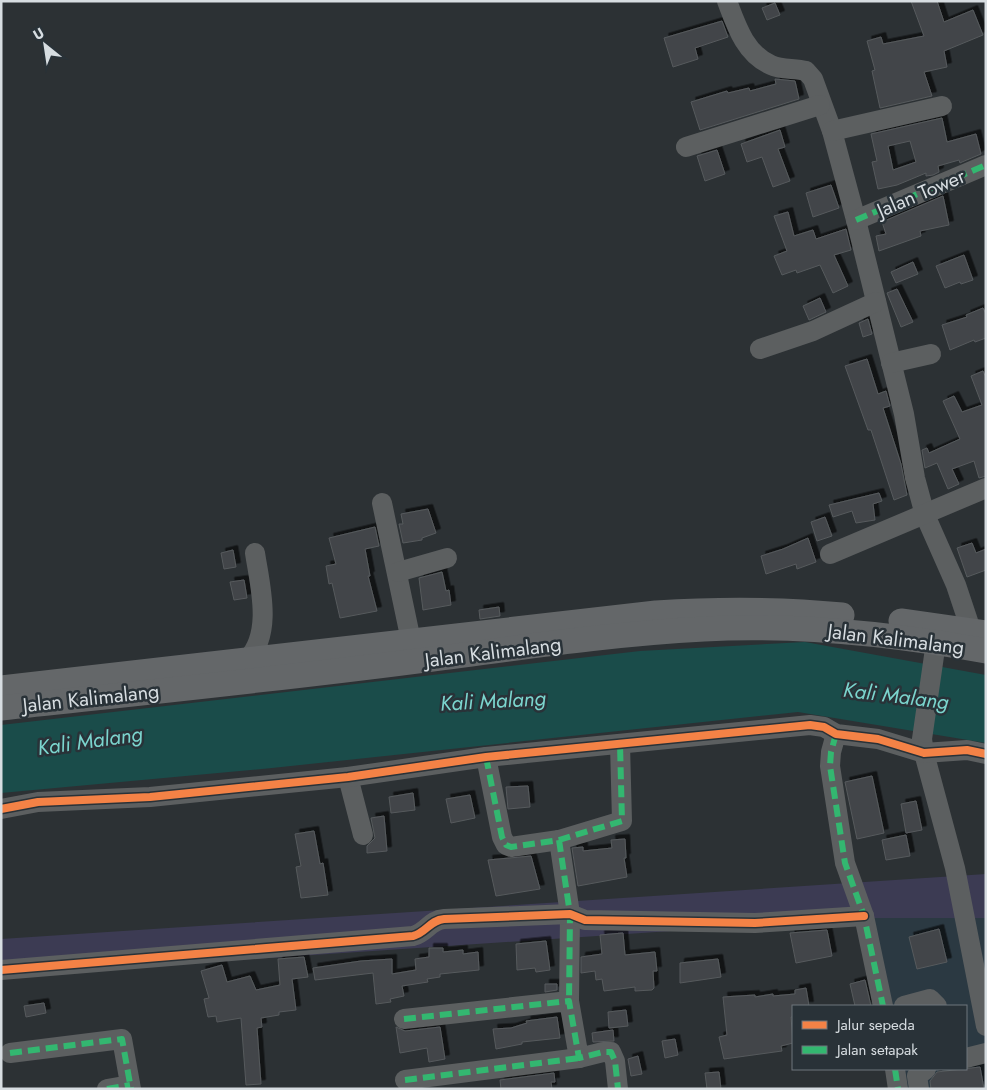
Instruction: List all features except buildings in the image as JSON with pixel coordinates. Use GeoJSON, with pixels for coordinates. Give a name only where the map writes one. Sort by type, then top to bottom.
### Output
{"type":"FeatureCollection","features":[{"type":"Feature","properties":{"kind":"main road","name":"Jalan Kalimalang"},"geometry":{"type":"LineString","coordinates":[[413,652],[656,614],[702,611],[800,611],[976,640]]}},
{"type":"Feature","properties":{"kind":"main road","name":"Jalan Kalimalang"},"geometry":{"type":"LineString","coordinates":[[1,688],[248,670],[413,652],[705,628],[838,630],[934,651],[976,640]]}},
{"type":"Feature","properties":{"kind":"main road","name":"Jalan Kalimalang"},"geometry":{"type":"LineString","coordinates":[[1,708],[248,670]]}},
{"type":"Feature","properties":{"kind":"street"},"geometry":{"type":"LineString","coordinates":[[727,1],[741,37],[760,58],[772,66],[806,71],[813,79],[820,105],[832,131],[856,220],[925,515],[956,586],[976,640]]}},
{"type":"Feature","properties":{"kind":"street"},"geometry":{"type":"LineString","coordinates":[[686,147],[820,105]]}},
{"type":"Feature","properties":{"kind":"street"},"geometry":{"type":"LineString","coordinates":[[832,131],[942,106]]}},
{"type":"Feature","properties":{"kind":"street","name":"Jalan Tower"},"geometry":{"type":"LineString","coordinates":[[856,220],[986,165]]}},
{"type":"Feature","properties":{"kind":"street"},"geometry":{"type":"LineString","coordinates":[[760,349],[813,331],[876,302]]}},
{"type":"Feature","properties":{"kind":"street"},"geometry":{"type":"LineString","coordinates":[[891,364],[931,354]]}},
{"type":"Feature","properties":{"kind":"street"},"geometry":{"type":"LineString","coordinates":[[830,554],[986,488]]}},
{"type":"Feature","properties":{"kind":"street"},"geometry":{"type":"LineString","coordinates":[[382,503],[398,572],[413,652]]}},
{"type":"Feature","properties":{"kind":"street"},"geometry":{"type":"LineString","coordinates":[[248,670],[256,650],[262,625],[262,605],[255,553]]}},
{"type":"Feature","properties":{"kind":"street"},"geometry":{"type":"LineString","coordinates":[[398,572],[447,558]]}},
{"type":"Feature","properties":{"kind":"street"},"geometry":{"type":"LineString","coordinates":[[934,651],[923,746],[954,868],[986,1026]]}},
{"type":"Feature","properties":{"kind":"street"},"geometry":{"type":"LineString","coordinates":[[1,809],[38,802],[150,797],[348,777],[486,757],[810,725],[824,727],[836,734],[986,754]]}},
{"type":"Feature","properties":{"kind":"street"},"geometry":{"type":"LineString","coordinates":[[836,734],[830,752],[830,766],[845,863],[864,916],[883,1005]]}},
{"type":"Feature","properties":{"kind":"street"},"geometry":{"type":"LineString","coordinates":[[486,757],[502,837],[506,845],[511,847],[559,840],[624,819],[620,744]]}},
{"type":"Feature","properties":{"kind":"street"},"geometry":{"type":"LineString","coordinates":[[348,777],[363,835]]}},
{"type":"Feature","properties":{"kind":"street"},"geometry":{"type":"LineString","coordinates":[[559,840],[570,914],[569,1001],[579,1058]]}},
{"type":"Feature","properties":{"kind":"street"},"geometry":{"type":"LineString","coordinates":[[1,970],[413,936],[422,934],[430,924],[438,919],[570,914],[586,920],[755,922],[864,916]]}},
{"type":"Feature","properties":{"kind":"street"},"geometry":{"type":"LineString","coordinates":[[908,1005],[930,999],[936,1005]]}},
{"type":"Feature","properties":{"kind":"street"},"geometry":{"type":"LineString","coordinates":[[404,1019],[569,1001]]}},
{"type":"Feature","properties":{"kind":"street"},"geometry":{"type":"LineString","coordinates":[[10,1053],[122,1039],[130,1087],[106,1089]]}},
{"type":"Feature","properties":{"kind":"street"},"geometry":{"type":"LineString","coordinates":[[405,1080],[579,1058],[611,1052],[615,1061],[618,1089]]}},
{"type":"Feature","properties":{"kind":"street"},"geometry":{"type":"LineString","coordinates":[[967,1058],[986,1053]]}},
{"type":"Feature","properties":{"kind":"street"},"geometry":{"type":"LineString","coordinates":[[895,1070],[898,1089]]}},
{"type":"Feature","properties":{"kind":"street"},"geometry":{"type":"LineString","coordinates":[[919,1089],[917,1076],[925,1070]]}},
{"type":"Feature","properties":{"kind":"shaded area"},"geometry":{"type":"Polygon","coordinates":[[[986,874],[986,918],[864,918],[1,976],[1,939],[986,874]]]}},
{"type":"Feature","properties":{"kind":"shaded area"},"geometry":{"type":"Polygon","coordinates":[[[864,918],[986,918],[986,1089],[899,1089],[896,1070],[967,1070],[967,1005],[885,1005],[864,918]]]}},
{"type":"Feature","properties":{"kind":"water","name":"Kali Malang"},"geometry":{"type":"Polygon","coordinates":[[[805,642],[986,675],[986,743],[798,712],[272,768],[1,793],[1,725],[640,651],[805,642]]]}},
{"type":"Feature","properties":{"kind":"marked path"},"geometry":{"type":"LineString","coordinates":[[856,220],[986,165]]}},
{"type":"Feature","properties":{"kind":"marked path"},"geometry":{"type":"LineString","coordinates":[[836,734],[831,752],[830,766],[845,863],[864,916],[883,1005]]}},
{"type":"Feature","properties":{"kind":"marked path"},"geometry":{"type":"LineString","coordinates":[[486,757],[502,837],[506,845],[511,847],[559,840],[622,821],[620,744]]}},
{"type":"Feature","properties":{"kind":"marked path"},"geometry":{"type":"LineString","coordinates":[[559,840],[570,914],[569,1001]]}},
{"type":"Feature","properties":{"kind":"marked path"},"geometry":{"type":"LineString","coordinates":[[404,1019],[569,1001],[579,1058],[611,1052],[615,1061],[618,1089]]}},
{"type":"Feature","properties":{"kind":"marked path"},"geometry":{"type":"LineString","coordinates":[[10,1053],[122,1039],[131,1089]]}},
{"type":"Feature","properties":{"kind":"marked path"},"geometry":{"type":"LineString","coordinates":[[405,1080],[579,1058]]}},
{"type":"Feature","properties":{"kind":"marked path"},"geometry":{"type":"LineString","coordinates":[[895,1070],[898,1089]]}},
{"type":"Feature","properties":{"kind":"marked path"},"geometry":{"type":"LineString","coordinates":[[107,1089],[130,1085]]}},
{"type":"Feature","properties":{"kind":"cycle path"},"geometry":{"type":"LineString","coordinates":[[1,809],[38,802],[150,797],[348,777],[486,757],[810,725],[824,727],[836,734],[878,739],[924,753],[967,750],[986,754]]}},
{"type":"Feature","properties":{"kind":"cycle path"},"geometry":{"type":"LineString","coordinates":[[1,970],[413,936],[435,922],[444,919],[570,914],[585,920],[755,923],[864,916]]}}]}
